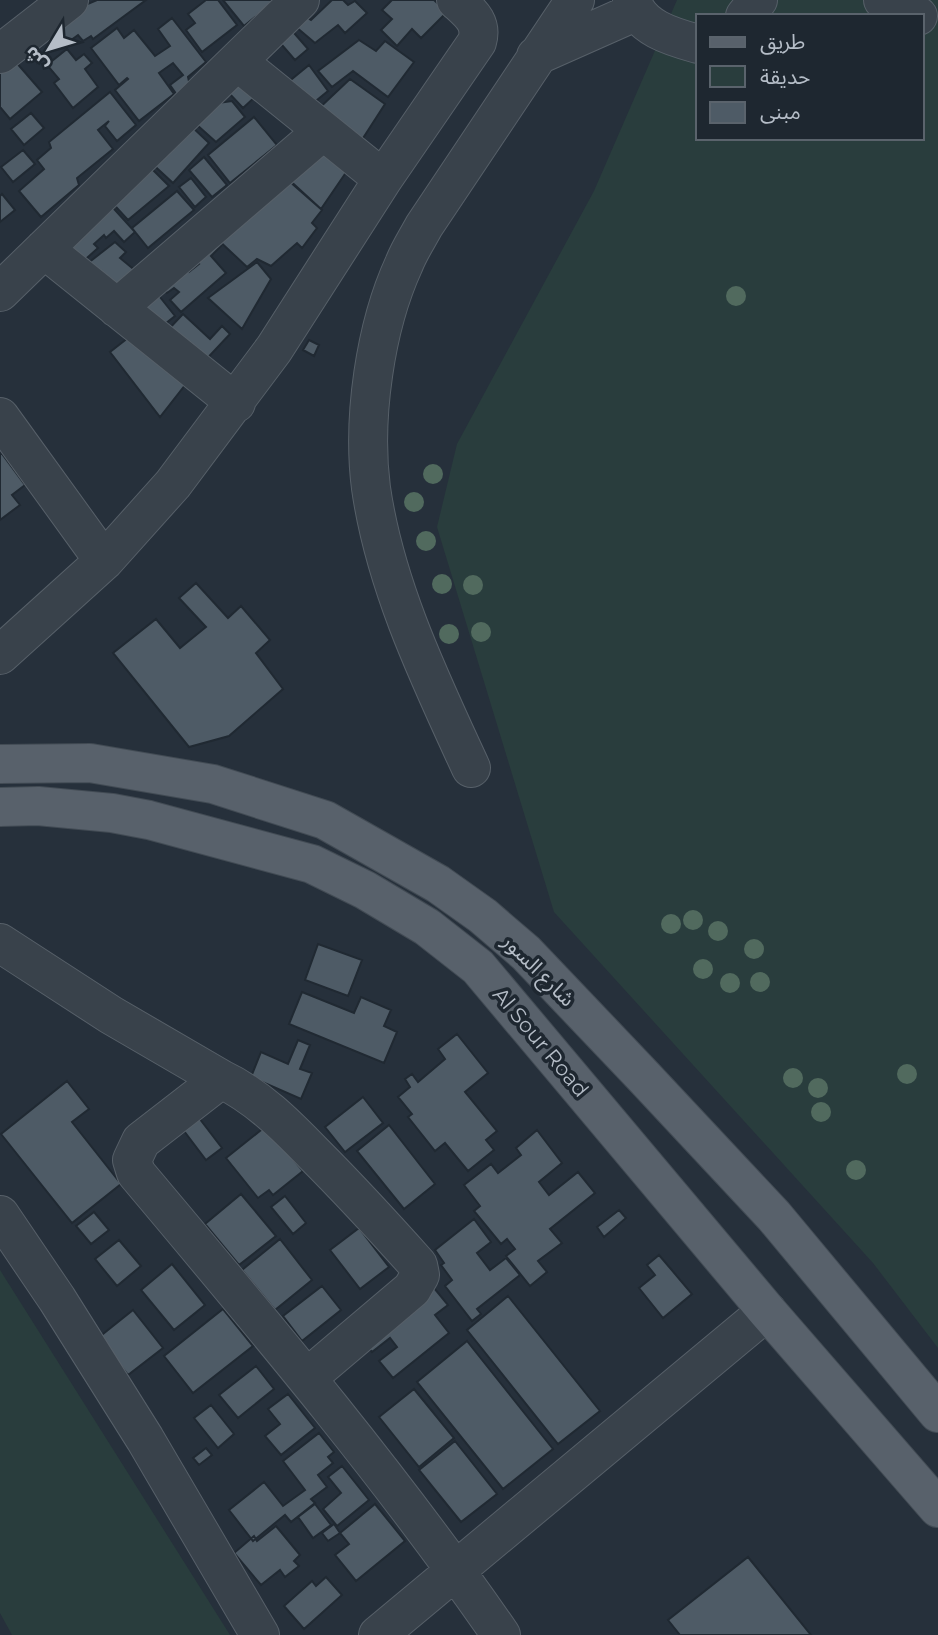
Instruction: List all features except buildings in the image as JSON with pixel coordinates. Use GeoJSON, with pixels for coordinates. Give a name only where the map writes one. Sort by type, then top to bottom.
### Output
{"type":"FeatureCollection","features":[{"type":"Feature","properties":{"kind":"main road","name":"شارع السور"},"geometry":{"type":"LineString","coordinates":[[0,764],[90,763],[213,784],[325,820],[438,884],[483,916],[526,953],[644,1077],[774,1216],[938,1413]]}},
{"type":"Feature","properties":{"kind":"main road","name":"Al Sour Road"},"geometry":{"type":"LineString","coordinates":[[0,807],[38,806],[112,813],[149,820],[312,864],[365,890],[427,927],[478,967],[767,1311],[938,1508]]}},
{"type":"Feature","properties":{"kind":"street"},"geometry":{"type":"LineString","coordinates":[[0,54],[69,0]]}},
{"type":"Feature","properties":{"kind":"street"},"geometry":{"type":"LineString","coordinates":[[0,292],[300,0]]}},
{"type":"Feature","properties":{"kind":"street"},"geometry":{"type":"LineString","coordinates":[[0,655],[104,561],[173,484],[274,349],[383,179],[477,42],[479,26],[476,19],[456,0]]}},
{"type":"Feature","properties":{"kind":"street"},"geometry":{"type":"LineString","coordinates":[[471,768],[437,693],[387,561],[371,487],[369,411],[380,336],[403,264],[424,226],[575,0]]}},
{"type":"Feature","properties":{"kind":"street"},"geometry":{"type":"LineString","coordinates":[[747,14],[758,0]]}},
{"type":"Feature","properties":{"kind":"street"},"geometry":{"type":"LineString","coordinates":[[883,0],[913,14]]}},
{"type":"Feature","properties":{"kind":"street"},"geometry":{"type":"LineString","coordinates":[[536,56],[633,6],[666,34],[696,43]]}},
{"type":"Feature","properties":{"kind":"street"},"geometry":{"type":"LineString","coordinates":[[238,62],[383,179]]}},
{"type":"Feature","properties":{"kind":"street"},"geometry":{"type":"LineString","coordinates":[[117,308],[323,131]]}},
{"type":"Feature","properties":{"kind":"street"},"geometry":{"type":"LineString","coordinates":[[44,249],[236,403]]}},
{"type":"Feature","properties":{"kind":"street"},"geometry":{"type":"LineString","coordinates":[[0,417],[104,561]]}},
{"type":"Feature","properties":{"kind":"street"},"geometry":{"type":"LineString","coordinates":[[0,943],[111,1015],[249,1094],[287,1126],[356,1196],[418,1265],[419,1275],[412,1289],[307,1377]]}},
{"type":"Feature","properties":{"kind":"street"},"geometry":{"type":"LineString","coordinates":[[221,1079],[141,1141],[132,1160],[136,1173],[307,1377],[454,1569],[501,1635]]}},
{"type":"Feature","properties":{"kind":"street"},"geometry":{"type":"LineString","coordinates":[[0,1215],[57,1299],[145,1439],[248,1619],[260,1635]]}},
{"type":"Feature","properties":{"kind":"street"},"geometry":{"type":"LineString","coordinates":[[378,1635],[767,1311]]}},
{"type":"Feature","properties":{"kind":"green space"},"geometry":{"type":"Polygon","coordinates":[[[677,0],[938,0],[938,1348],[873,1263],[554,912],[437,527],[457,444],[594,191],[677,0]]]}},
{"type":"Feature","properties":{"kind":"green space"},"geometry":{"type":"Polygon","coordinates":[[[0,1270],[230,1635],[12,1635],[0,1613],[0,1270]]]}}]}
